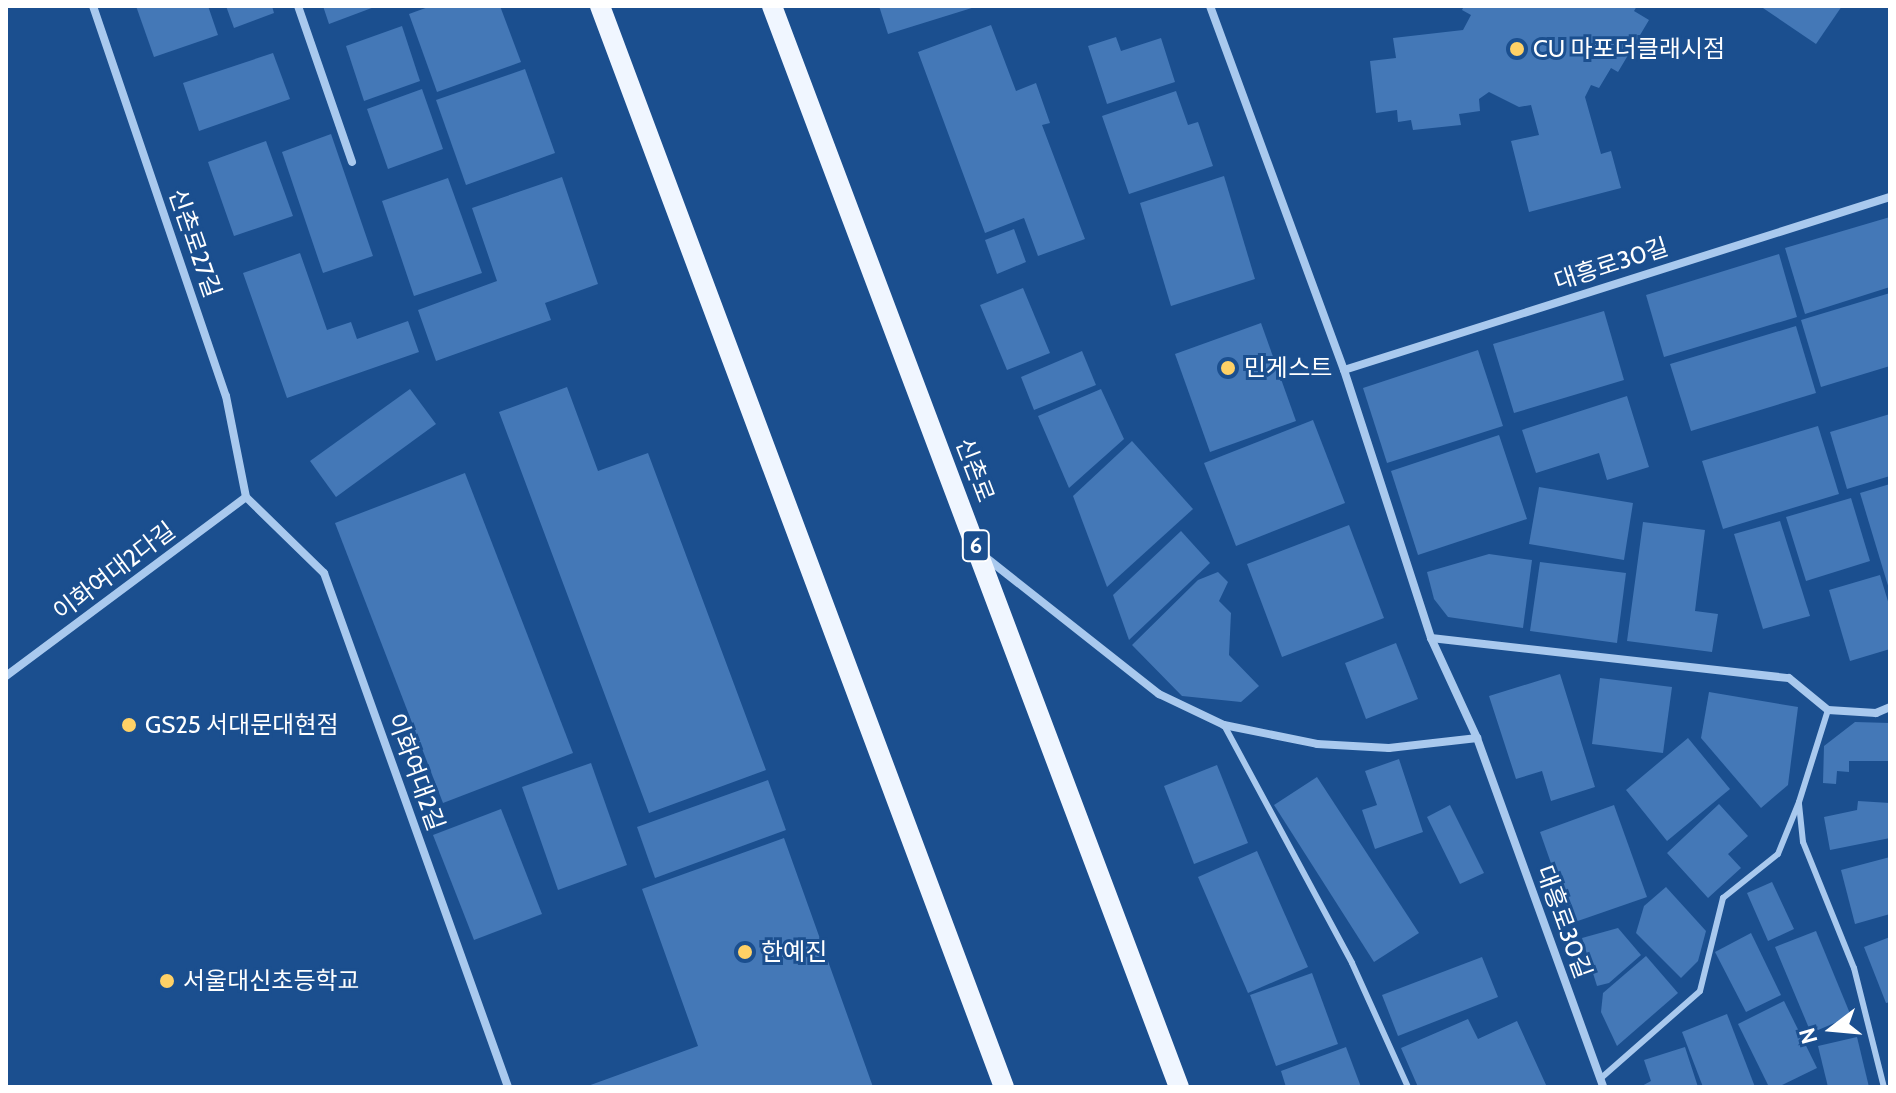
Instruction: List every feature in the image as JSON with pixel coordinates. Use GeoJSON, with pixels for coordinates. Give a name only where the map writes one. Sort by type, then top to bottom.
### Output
{"type":"FeatureCollection","features":[{"type":"Feature","properties":{"kind":"main road"},"geometry":{"type":"LineString","coordinates":[[600,6],[1004,1087]]}},
{"type":"Feature","properties":{"kind":"main road","name":"신촌로"},"geometry":{"type":"LineString","coordinates":[[772,6],[1179,1087]]}},
{"type":"Feature","properties":{"kind":"street","name":"신촌로27길"},"geometry":{"type":"LineString","coordinates":[[93,6],[226,396],[246,497]]}},
{"type":"Feature","properties":{"kind":"street"},"geometry":{"type":"LineString","coordinates":[[298,6],[352,162]]}},
{"type":"Feature","properties":{"kind":"street","name":"대흥로30길"},"geometry":{"type":"LineString","coordinates":[[1210,6],[1344,370],[1431,638],[1477,738],[1601,1083]]}},
{"type":"Feature","properties":{"kind":"street","name":"대흥로30길"},"geometry":{"type":"LineString","coordinates":[[1344,370],[1890,197]]}},
{"type":"Feature","properties":{"kind":"street","name":"이화여대2다길"},"geometry":{"type":"LineString","coordinates":[[6,676],[246,497]]}},
{"type":"Feature","properties":{"kind":"street","name":"이화여대2길"},"geometry":{"type":"LineString","coordinates":[[246,497],[324,573],[508,1087]]}},
{"type":"Feature","properties":{"kind":"street"},"geometry":{"type":"LineString","coordinates":[[977,550],[1159,694],[1224,725],[1317,744],[1389,748],[1477,738]]}},
{"type":"Feature","properties":{"kind":"street"},"geometry":{"type":"LineString","coordinates":[[1431,638],[1789,678],[1828,710],[1876,713],[1890,707]]}},
{"type":"Feature","properties":{"kind":"lane"},"geometry":{"type":"LineString","coordinates":[[1601,1083],[1700,991],[1723,898],[1778,854],[1799,802],[1828,710]]}},
{"type":"Feature","properties":{"kind":"lane"},"geometry":{"type":"LineString","coordinates":[[1224,725],[1352,963],[1408,1087]]}},
{"type":"Feature","properties":{"kind":"lane"},"geometry":{"type":"LineString","coordinates":[[1799,802],[1803,842],[1854,968],[1884,1087]]}},
{"type":"Feature","properties":{"kind":"building"},"geometry":{"type":"Polygon","coordinates":[[[136,6],[208,6],[218,35],[154,57],[136,6]]]}},
{"type":"Feature","properties":{"kind":"building"},"geometry":{"type":"Polygon","coordinates":[[[226,6],[272,6],[274,13],[234,28],[226,6]]]}},
{"type":"Feature","properties":{"kind":"building"},"geometry":{"type":"Polygon","coordinates":[[[323,6],[377,6],[329,24],[323,6]]]}},
{"type":"Feature","properties":{"kind":"building"},"geometry":{"type":"Polygon","coordinates":[[[431,6],[500,6],[521,62],[437,92],[409,14],[431,6]]]}},
{"type":"Feature","properties":{"kind":"building"},"geometry":{"type":"Polygon","coordinates":[[[879,6],[975,6],[975,7],[888,34],[879,6]]]}},
{"type":"Feature","properties":{"kind":"building"},"geometry":{"type":"Polygon","coordinates":[[[1464,6],[1637,6],[1634,11],[1649,20],[1618,72],[1611,68],[1599,88],[1591,85],[1585,97],[1601,154],[1611,151],[1621,188],[1529,212],[1511,141],[1539,135],[1531,105],[1519,107],[1489,92],[1479,99],[1480,111],[1459,114],[1461,125],[1413,130],[1411,120],[1398,122],[1397,110],[1376,113],[1370,61],[1396,58],[1393,38],[1463,30],[1471,15],[1462,10],[1464,6]]]}},
{"type":"Feature","properties":{"kind":"building"},"geometry":{"type":"Polygon","coordinates":[[[1760,6],[1842,6],[1816,44],[1760,6]]]}},
{"type":"Feature","properties":{"kind":"building"},"geometry":{"type":"Polygon","coordinates":[[[991,25],[1016,91],[1036,83],[1050,123],[1042,125],[1085,239],[1038,256],[1024,218],[985,233],[918,52],[991,25]]]}},
{"type":"Feature","properties":{"kind":"building"},"geometry":{"type":"Polygon","coordinates":[[[402,26],[420,81],[364,101],[346,46],[402,26]]]}},
{"type":"Feature","properties":{"kind":"building"},"geometry":{"type":"Polygon","coordinates":[[[1116,37],[1121,51],[1161,38],[1175,82],[1107,104],[1088,46],[1116,37]]]}},
{"type":"Feature","properties":{"kind":"building"},"geometry":{"type":"Polygon","coordinates":[[[273,53],[290,99],[199,131],[183,83],[273,53]]]}},
{"type":"Feature","properties":{"kind":"building"},"geometry":{"type":"Polygon","coordinates":[[[525,69],[555,153],[466,185],[436,100],[525,69]]]}},
{"type":"Feature","properties":{"kind":"building"},"geometry":{"type":"Polygon","coordinates":[[[422,89],[443,149],[388,169],[367,109],[422,89]]]}},
{"type":"Feature","properties":{"kind":"building"},"geometry":{"type":"Polygon","coordinates":[[[1176,91],[1188,125],[1198,122],[1213,166],[1129,194],[1102,116],[1176,91]]]}},
{"type":"Feature","properties":{"kind":"building"},"geometry":{"type":"Polygon","coordinates":[[[331,134],[373,256],[323,273],[282,152],[331,134]]]}},
{"type":"Feature","properties":{"kind":"building"},"geometry":{"type":"Polygon","coordinates":[[[266,141],[293,216],[234,236],[208,162],[266,141]]]}},
{"type":"Feature","properties":{"kind":"building"},"geometry":{"type":"Polygon","coordinates":[[[1224,176],[1255,279],[1171,306],[1140,203],[1224,176]]]}},
{"type":"Feature","properties":{"kind":"building"},"geometry":{"type":"Polygon","coordinates":[[[562,177],[598,284],[545,303],[551,320],[436,361],[418,310],[497,281],[472,208],[562,177]]]}},
{"type":"Feature","properties":{"kind":"building"},"geometry":{"type":"Polygon","coordinates":[[[448,178],[482,273],[414,296],[382,201],[448,178]]]}},
{"type":"Feature","properties":{"kind":"building"},"geometry":{"type":"Polygon","coordinates":[[[1890,217],[1890,287],[1805,314],[1785,248],[1890,217]]]}},
{"type":"Feature","properties":{"kind":"building"},"geometry":{"type":"Polygon","coordinates":[[[1014,229],[1026,262],[997,274],[985,240],[1014,229]]]}},
{"type":"Feature","properties":{"kind":"building"},"geometry":{"type":"Polygon","coordinates":[[[300,253],[327,330],[351,322],[357,339],[408,321],[419,352],[287,398],[243,273],[300,253]]]}},
{"type":"Feature","properties":{"kind":"building"},"geometry":{"type":"Polygon","coordinates":[[[1779,254],[1797,317],[1664,357],[1646,295],[1779,254]]]}},
{"type":"Feature","properties":{"kind":"building"},"geometry":{"type":"Polygon","coordinates":[[[1023,288],[1050,353],[1007,370],[980,305],[1023,288]]]}},
{"type":"Feature","properties":{"kind":"building"},"geometry":{"type":"Polygon","coordinates":[[[1890,293],[1890,366],[1821,387],[1801,320],[1890,293]]]}},
{"type":"Feature","properties":{"kind":"building"},"geometry":{"type":"Polygon","coordinates":[[[1604,311],[1624,380],[1514,413],[1493,344],[1604,311]]]}},
{"type":"Feature","properties":{"kind":"building"},"geometry":{"type":"Polygon","coordinates":[[[1261,323],[1296,421],[1210,452],[1175,354],[1261,323]]]}},
{"type":"Feature","properties":{"kind":"building"},"geometry":{"type":"Polygon","coordinates":[[[1796,326],[1816,393],[1691,431],[1670,364],[1796,326]]]}},
{"type":"Feature","properties":{"kind":"building"},"geometry":{"type":"Polygon","coordinates":[[[1478,350],[1503,426],[1387,463],[1363,388],[1478,350]]]}},
{"type":"Feature","properties":{"kind":"building"},"geometry":{"type":"Polygon","coordinates":[[[1082,351],[1096,385],[1034,410],[1021,377],[1082,351]]]}},
{"type":"Feature","properties":{"kind":"building"},"geometry":{"type":"Polygon","coordinates":[[[567,387],[598,471],[648,453],[766,770],[649,813],[499,412],[567,387]]]}},
{"type":"Feature","properties":{"kind":"building"},"geometry":{"type":"Polygon","coordinates":[[[410,389],[436,424],[336,497],[310,461],[410,389]]]}},
{"type":"Feature","properties":{"kind":"building"},"geometry":{"type":"Polygon","coordinates":[[[1101,389],[1124,439],[1069,488],[1038,416],[1101,389]]]}},
{"type":"Feature","properties":{"kind":"building"},"geometry":{"type":"Polygon","coordinates":[[[1627,396],[1649,467],[1607,480],[1599,453],[1536,473],[1522,430],[1627,396]]]}},
{"type":"Feature","properties":{"kind":"building"},"geometry":{"type":"Polygon","coordinates":[[[1890,414],[1890,476],[1847,489],[1830,432],[1890,414]]]}},
{"type":"Feature","properties":{"kind":"building"},"geometry":{"type":"Polygon","coordinates":[[[1313,420],[1345,503],[1236,546],[1204,463],[1313,420]]]}},
{"type":"Feature","properties":{"kind":"building"},"geometry":{"type":"Polygon","coordinates":[[[1818,426],[1839,494],[1723,529],[1702,461],[1818,426]]]}},
{"type":"Feature","properties":{"kind":"building"},"geometry":{"type":"Polygon","coordinates":[[[1499,435],[1527,519],[1418,555],[1391,471],[1499,435]]]}},
{"type":"Feature","properties":{"kind":"building"},"geometry":{"type":"Polygon","coordinates":[[[1132,441],[1193,509],[1107,587],[1073,496],[1132,441]]]}},
{"type":"Feature","properties":{"kind":"building"},"geometry":{"type":"Polygon","coordinates":[[[465,473],[573,753],[443,803],[335,523],[465,473]]]}},
{"type":"Feature","properties":{"kind":"building"},"geometry":{"type":"Polygon","coordinates":[[[1890,484],[1890,589],[1889,589],[1860,493],[1890,484]]]}},
{"type":"Feature","properties":{"kind":"building"},"geometry":{"type":"Polygon","coordinates":[[[1539,487],[1633,503],[1624,560],[1529,544],[1539,487]]]}},
{"type":"Feature","properties":{"kind":"building"},"geometry":{"type":"Polygon","coordinates":[[[1851,498],[1870,561],[1806,581],[1786,517],[1851,498]]]}},
{"type":"Feature","properties":{"kind":"building"},"geometry":{"type":"Polygon","coordinates":[[[1780,521],[1810,616],[1763,629],[1734,534],[1780,521]]]}},
{"type":"Feature","properties":{"kind":"building"},"geometry":{"type":"Polygon","coordinates":[[[1643,522],[1705,530],[1695,611],[1718,614],[1712,652],[1627,641],[1643,522]]]}},
{"type":"Feature","properties":{"kind":"building"},"geometry":{"type":"Polygon","coordinates":[[[1349,525],[1384,618],[1282,657],[1247,564],[1349,525]]]}},
{"type":"Feature","properties":{"kind":"building"},"geometry":{"type":"Polygon","coordinates":[[[1181,531],[1210,563],[1129,640],[1113,595],[1181,531]]]}},
{"type":"Feature","properties":{"kind":"building"},"geometry":{"type":"Polygon","coordinates":[[[1489,554],[1532,560],[1523,628],[1448,617],[1434,599],[1427,572],[1489,554]]]}},
{"type":"Feature","properties":{"kind":"building"},"geometry":{"type":"Polygon","coordinates":[[[1540,562],[1626,573],[1617,643],[1530,631],[1540,562]]]}},
{"type":"Feature","properties":{"kind":"building"},"geometry":{"type":"Polygon","coordinates":[[[1218,572],[1228,582],[1219,601],[1231,613],[1229,655],[1259,686],[1241,702],[1182,696],[1132,645],[1198,580],[1218,572]]]}},
{"type":"Feature","properties":{"kind":"building"},"geometry":{"type":"Polygon","coordinates":[[[1880,575],[1890,608],[1890,649],[1850,661],[1829,590],[1880,575]]]}},
{"type":"Feature","properties":{"kind":"building"},"geometry":{"type":"Polygon","coordinates":[[[1396,643],[1418,699],[1366,719],[1345,663],[1396,643]]]}},
{"type":"Feature","properties":{"kind":"building"},"geometry":{"type":"Polygon","coordinates":[[[1560,674],[1595,787],[1551,801],[1542,771],[1516,779],[1489,696],[1560,674]]]}},
{"type":"Feature","properties":{"kind":"building"},"geometry":{"type":"Polygon","coordinates":[[[1600,678],[1672,687],[1663,753],[1592,744],[1600,678]]]}},
{"type":"Feature","properties":{"kind":"building"},"geometry":{"type":"Polygon","coordinates":[[[1709,692],[1798,707],[1788,785],[1761,808],[1701,738],[1709,692]]]}},
{"type":"Feature","properties":{"kind":"building"},"geometry":{"type":"Polygon","coordinates":[[[1855,722],[1890,723],[1890,761],[1849,761],[1849,772],[1837,771],[1836,784],[1823,783],[1824,746],[1855,722]]]}},
{"type":"Feature","properties":{"kind":"building"},"geometry":{"type":"Polygon","coordinates":[[[1688,738],[1730,789],[1667,841],[1626,790],[1688,738]]]}},
{"type":"Feature","properties":{"kind":"building"},"geometry":{"type":"Polygon","coordinates":[[[1399,759],[1423,832],[1375,849],[1362,810],[1377,805],[1365,771],[1399,759]]]}},
{"type":"Feature","properties":{"kind":"building"},"geometry":{"type":"Polygon","coordinates":[[[591,763],[627,865],[558,890],[522,787],[591,763]]]}},
{"type":"Feature","properties":{"kind":"building"},"geometry":{"type":"Polygon","coordinates":[[[1217,765],[1248,843],[1194,864],[1164,786],[1217,765]]]}},
{"type":"Feature","properties":{"kind":"building"},"geometry":{"type":"Polygon","coordinates":[[[1317,777],[1419,933],[1374,962],[1274,805],[1317,777]]]}},
{"type":"Feature","properties":{"kind":"building"},"geometry":{"type":"Polygon","coordinates":[[[768,780],[786,830],[655,878],[637,827],[768,780]]]}},
{"type":"Feature","properties":{"kind":"building"},"geometry":{"type":"Polygon","coordinates":[[[1858,801],[1890,803],[1890,838],[1830,850],[1824,817],[1857,810],[1858,801]]]}},
{"type":"Feature","properties":{"kind":"building"},"geometry":{"type":"Polygon","coordinates":[[[1719,804],[1748,836],[1728,854],[1741,868],[1708,898],[1667,853],[1719,804]]]}},
{"type":"Feature","properties":{"kind":"building"},"geometry":{"type":"Polygon","coordinates":[[[1450,805],[1484,873],[1460,884],[1427,817],[1450,805]]]}},
{"type":"Feature","properties":{"kind":"building"},"geometry":{"type":"Polygon","coordinates":[[[1614,805],[1647,897],[1572,923],[1540,832],[1614,805]]]}},
{"type":"Feature","properties":{"kind":"building"},"geometry":{"type":"Polygon","coordinates":[[[501,809],[542,914],[474,940],[433,835],[501,809]]]}},
{"type":"Feature","properties":{"kind":"building","name":"한예진"},"geometry":{"type":"Polygon","coordinates":[[[784,838],[873,1087],[585,1087],[698,1046],[642,889],[784,838]]]}},
{"type":"Feature","properties":{"kind":"building"},"geometry":{"type":"Polygon","coordinates":[[[1257,851],[1308,967],[1248,993],[1198,877],[1257,851]]]}},
{"type":"Feature","properties":{"kind":"building"},"geometry":{"type":"Polygon","coordinates":[[[1890,857],[1890,914],[1855,924],[1841,870],[1890,857]]]}},
{"type":"Feature","properties":{"kind":"building"},"geometry":{"type":"Polygon","coordinates":[[[1772,882],[1794,929],[1768,941],[1747,893],[1772,882]]]}},
{"type":"Feature","properties":{"kind":"building"},"geometry":{"type":"Polygon","coordinates":[[[1666,887],[1706,931],[1698,961],[1681,978],[1636,933],[1644,906],[1666,887]]]}},
{"type":"Feature","properties":{"kind":"building"},"geometry":{"type":"Polygon","coordinates":[[[1618,928],[1641,955],[1609,983],[1597,986],[1582,938],[1618,928]]]}},
{"type":"Feature","properties":{"kind":"building"},"geometry":{"type":"Polygon","coordinates":[[[1816,931],[1851,1016],[1811,1033],[1775,947],[1816,931]]]}},
{"type":"Feature","properties":{"kind":"building"},"geometry":{"type":"Polygon","coordinates":[[[1751,933],[1781,995],[1746,1012],[1715,952],[1751,933]]]}},
{"type":"Feature","properties":{"kind":"building"},"geometry":{"type":"Polygon","coordinates":[[[1890,937],[1890,1002],[1886,1003],[1864,947],[1890,937]]]}},
{"type":"Feature","properties":{"kind":"building"},"geometry":{"type":"Polygon","coordinates":[[[1646,956],[1678,993],[1617,1046],[1601,1012],[1603,993],[1646,956]]]}},
{"type":"Feature","properties":{"kind":"building"},"geometry":{"type":"Polygon","coordinates":[[[1482,957],[1498,997],[1398,1036],[1382,995],[1482,957]]]}},
{"type":"Feature","properties":{"kind":"building"},"geometry":{"type":"Polygon","coordinates":[[[1312,973],[1338,1044],[1276,1066],[1250,995],[1312,973]]]}},
{"type":"Feature","properties":{"kind":"building"},"geometry":{"type":"Polygon","coordinates":[[[1784,1001],[1817,1068],[1778,1087],[1769,1087],[1738,1024],[1784,1001]]]}},
{"type":"Feature","properties":{"kind":"building"},"geometry":{"type":"Polygon","coordinates":[[[1727,1014],[1755,1087],[1703,1087],[1682,1032],[1727,1014]]]}},
{"type":"Feature","properties":{"kind":"building"},"geometry":{"type":"Polygon","coordinates":[[[1468,1019],[1478,1039],[1517,1021],[1547,1087],[1418,1087],[1401,1048],[1468,1019]]]}},
{"type":"Feature","properties":{"kind":"building"},"geometry":{"type":"Polygon","coordinates":[[[1857,1037],[1869,1087],[1828,1087],[1818,1046],[1857,1037]]]}},
{"type":"Feature","properties":{"kind":"building"},"geometry":{"type":"Polygon","coordinates":[[[1346,1047],[1361,1087],[1286,1087],[1281,1071],[1346,1047]]]}},
{"type":"Feature","properties":{"kind":"building"},"geometry":{"type":"Polygon","coordinates":[[[1685,1047],[1698,1087],[1640,1087],[1651,1081],[1644,1060],[1685,1047]]]}},
{"type":"Feature","properties":{"kind":"place","name":"CU 마포더클래시점"},"geometry":{"type":"Point","coordinates":[1517,49]}},
{"type":"Feature","properties":{"kind":"place","name":"민게스트"},"geometry":{"type":"Point","coordinates":[1228,368]}},
{"type":"Feature","properties":{"kind":"place","name":"GS25 서대문대현점"},"geometry":{"type":"Point","coordinates":[129,725]}},
{"type":"Feature","properties":{"kind":"place","name":"한예진"},"geometry":{"type":"Point","coordinates":[745,952]}},
{"type":"Feature","properties":{"kind":"place","name":"서울대신초등학교"},"geometry":{"type":"Point","coordinates":[167,981]}}]}
